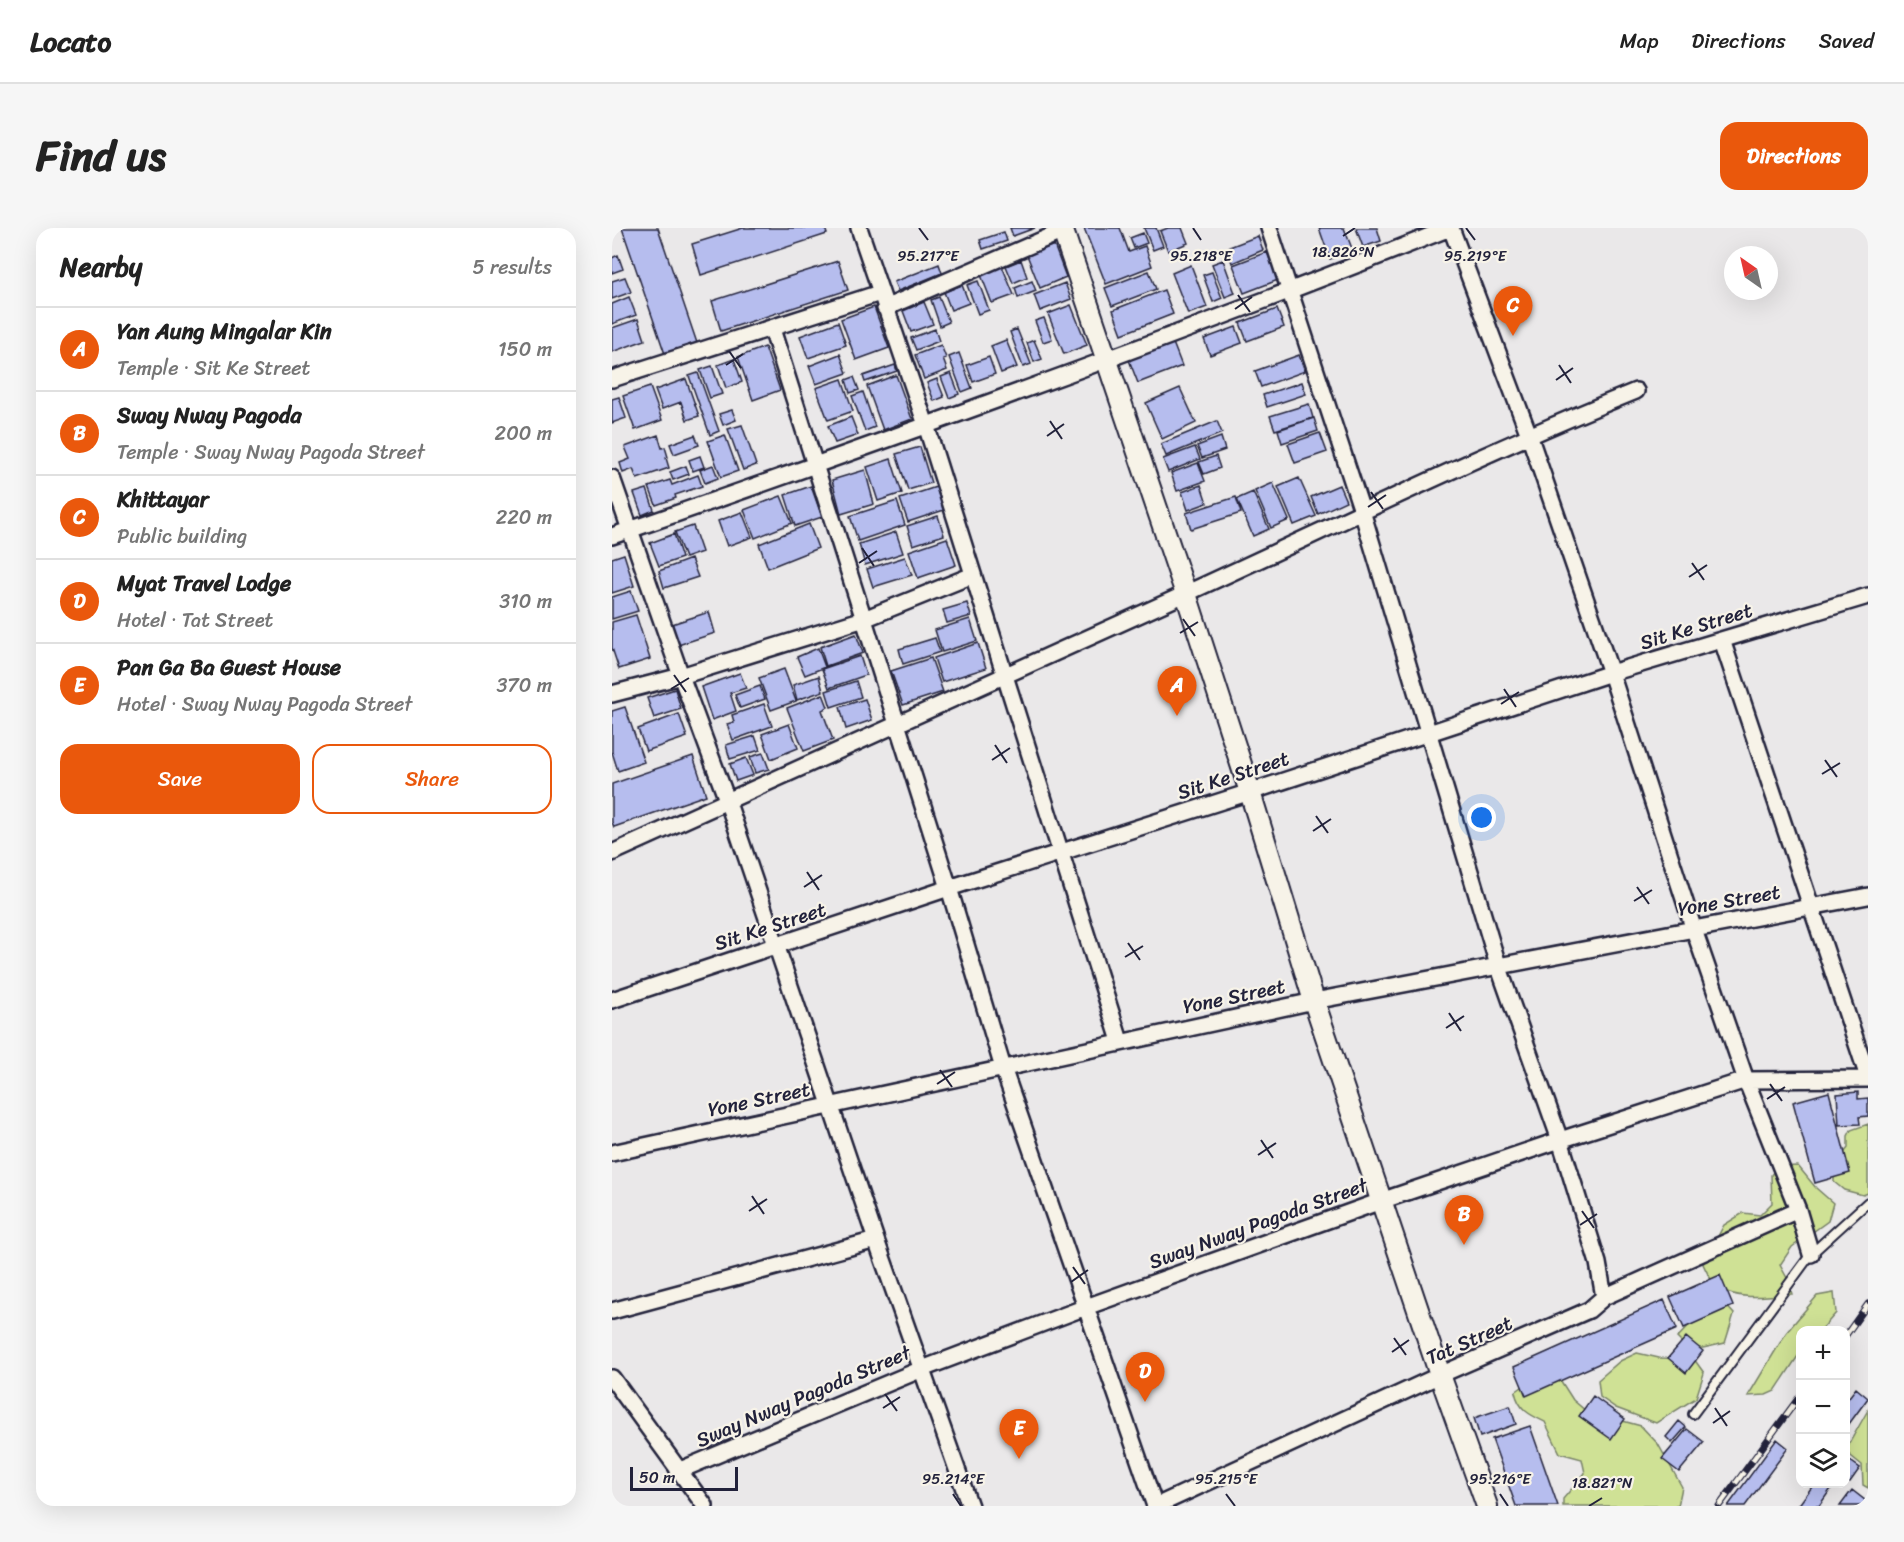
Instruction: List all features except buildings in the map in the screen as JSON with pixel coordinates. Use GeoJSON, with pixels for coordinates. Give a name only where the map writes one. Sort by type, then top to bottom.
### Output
{"type":"FeatureCollection","features":[{"type":"Feature","properties":{"kind":"street"},"geometry":{"type":"LineString","coordinates":[[859,228],[926,425],[1120,1041]]}},
{"type":"Feature","properties":{"kind":"street"},"geometry":{"type":"LineString","coordinates":[[1269,228],[1362,511],[1498,965],[1560,1140],[1598,1263],[1604,1296]]}},
{"type":"Feature","properties":{"kind":"street"},"geometry":{"type":"LineString","coordinates":[[612,536],[1107,360],[1290,292],[1450,228],[1529,435],[1611,673],[1693,927],[1746,1080],[1798,1210],[1811,1254]]}},
{"type":"Feature","properties":{"kind":"street"},"geometry":{"type":"LineString","coordinates":[[885,308],[1063,230],[1186,594],[1314,1001],[1440,1375],[1487,1506]]}},
{"type":"Feature","properties":{"kind":"street"},"geometry":{"type":"LineString","coordinates":[[612,379],[880,293]]}},
{"type":"Feature","properties":{"kind":"street"},"geometry":{"type":"LineString","coordinates":[[772,329],[898,723],[1003,1068],[1156,1506]]}},
{"type":"Feature","properties":{"kind":"street"},"geometry":{"type":"LineString","coordinates":[[612,853],[1186,594],[1529,435],[1636,391]]}},
{"type":"Feature","properties":{"kind":"street"},"geometry":{"type":"LineString","coordinates":[[612,478],[727,800],[876,1240],[970,1506]]}},
{"type":"Feature","properties":{"kind":"street"},"geometry":{"type":"LineString","coordinates":[[612,694],[681,676],[864,619],[973,575]]}},
{"type":"Feature","properties":{"kind":"street","name":"Sit Ke Street"},"geometry":{"type":"LineString","coordinates":[[612,1000],[1611,673],[1868,596]]}},
{"type":"Feature","properties":{"kind":"street"},"geometry":{"type":"LineString","coordinates":[[1722,640],[1868,1078]]}},
{"type":"Feature","properties":{"kind":"street","name":"Yone Street"},"geometry":{"type":"LineString","coordinates":[[612,1152],[1314,1001],[1693,927],[1868,896]]}},
{"type":"Feature","properties":{"kind":"street","name":"Sway Nway Pagoda Street"},"geometry":{"type":"LineString","coordinates":[[678,1471],[922,1369],[1086,1307],[1381,1201],[1560,1140],[1746,1080],[1868,1078]]}},
{"type":"Feature","properties":{"kind":"street","name":"Tat Street"},"geometry":{"type":"LineString","coordinates":[[1156,1506],[1440,1375],[1589,1310],[1604,1296],[1798,1210]]}},
{"type":"Feature","properties":{"kind":"street"},"geometry":{"type":"LineString","coordinates":[[612,1311],[876,1240]]}},
{"type":"Feature","properties":{"kind":"street"},"geometry":{"type":"LineString","coordinates":[[612,1378],[705,1506]]}},
{"type":"Feature","properties":{"kind":"lane"},"geometry":{"type":"LineString","coordinates":[[1693,1414],[1811,1254],[1868,1202]]}},
{"type":"Feature","properties":{"kind":"green space"},"geometry":{"type":"Polygon","coordinates":[[[1868,1124],[1868,1193],[1863,1195],[1844,1190],[1834,1182],[1834,1166],[1848,1148],[1848,1136],[1851,1130],[1868,1124]]]}},
{"type":"Feature","properties":{"kind":"green space"},"geometry":{"type":"Polygon","coordinates":[[[1798,1166],[1816,1188],[1833,1203],[1828,1221],[1792,1247],[1780,1265],[1792,1294],[1745,1296],[1719,1288],[1711,1280],[1703,1264],[1724,1225],[1743,1213],[1760,1215],[1772,1203],[1771,1175],[1777,1167],[1798,1166]]]}},
{"type":"Feature","properties":{"kind":"green space"},"geometry":{"type":"Polygon","coordinates":[[[1834,1293],[1836,1313],[1825,1326],[1796,1326],[1796,1359],[1775,1391],[1766,1395],[1748,1396],[1786,1333],[1817,1296],[1834,1293]]]}},
{"type":"Feature","properties":{"kind":"green space"},"geometry":{"type":"Polygon","coordinates":[[[1722,1301],[1734,1314],[1725,1343],[1703,1348],[1687,1348],[1677,1338],[1695,1319],[1722,1301]]]}},
{"type":"Feature","properties":{"kind":"green space"},"geometry":{"type":"Polygon","coordinates":[[[1637,1353],[1659,1358],[1694,1359],[1704,1373],[1696,1398],[1656,1423],[1616,1408],[1600,1397],[1598,1380],[1620,1361],[1637,1353]]]}},
{"type":"Feature","properties":{"kind":"green space"},"geometry":{"type":"Polygon","coordinates":[[[1559,1378],[1573,1400],[1586,1411],[1641,1426],[1658,1444],[1682,1487],[1678,1506],[1563,1506],[1563,1499],[1585,1473],[1582,1459],[1560,1453],[1545,1422],[1522,1408],[1515,1392],[1529,1382],[1559,1378]]]}},
{"type":"Feature","properties":{"kind":"green space"},"geometry":{"type":"Polygon","coordinates":[[[1868,1410],[1868,1488],[1863,1485],[1862,1465],[1850,1455],[1850,1442],[1868,1410]]]}},
{"type":"Feature","properties":{"kind":"railway"},"geometry":{"type":"LineString","coordinates":[[1850,1329],[1868,1304]]}},
{"type":"Feature","properties":{"kind":"railway"},"geometry":{"type":"LineString","coordinates":[[1719,1506],[1796,1401]]}},
{"type":"Feature","properties":{"kind":"place","name":"Khittayar"},"geometry":{"type":"Point","coordinates":[1513,336]}},
{"type":"Feature","properties":{"kind":"place","name":"Yan Aung Mingalar Kin"},"geometry":{"type":"Point","coordinates":[1177,716]}},
{"type":"Feature","properties":{"kind":"place","name":"Sway Nway Pagoda"},"geometry":{"type":"Point","coordinates":[1464,1245]}},
{"type":"Feature","properties":{"kind":"place","name":"Myat Travel Lodge"},"geometry":{"type":"Point","coordinates":[1145,1402]}},
{"type":"Feature","properties":{"kind":"place","name":"Pan Ga Ba Guest House"},"geometry":{"type":"Point","coordinates":[1019,1459]}}]}
